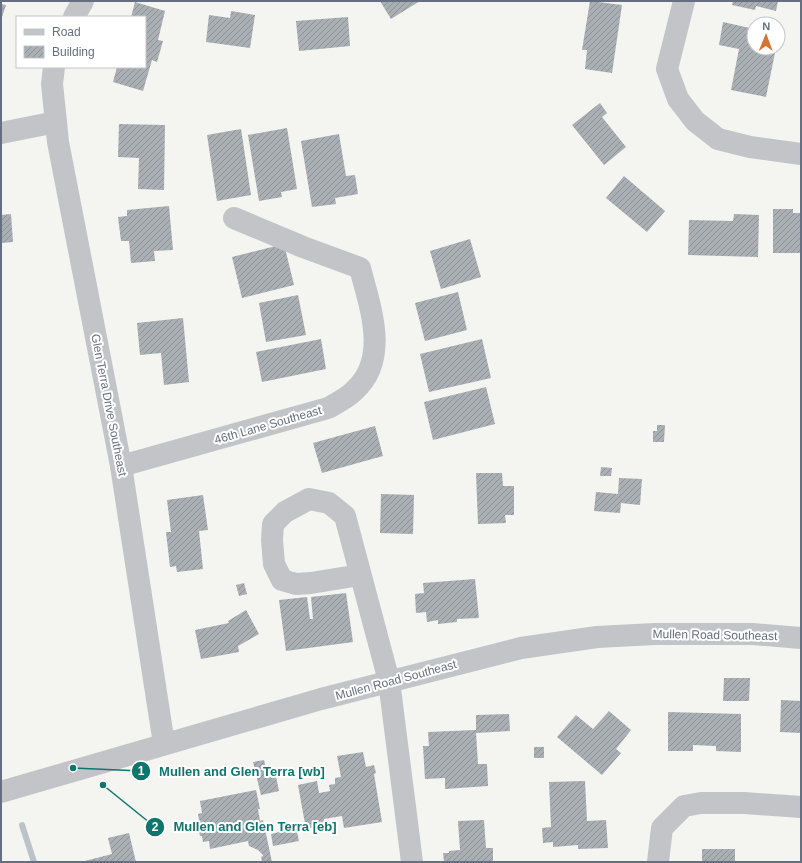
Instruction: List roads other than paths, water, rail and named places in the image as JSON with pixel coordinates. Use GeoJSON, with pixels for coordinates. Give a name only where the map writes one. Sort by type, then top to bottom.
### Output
{"type":"FeatureCollection","features":[{"type":"Feature","properties":{"kind":"street"},"geometry":{"type":"LineString","coordinates":[[75,16],[83,1]]}},
{"type":"Feature","properties":{"kind":"street"},"geometry":{"type":"LineString","coordinates":[[684,1],[667,69],[678,99],[695,121],[718,139],[750,147],[801,154]]}},
{"type":"Feature","properties":{"kind":"street","name":"Glen Terra Drive Southeast"},"geometry":{"type":"LineString","coordinates":[[54,68],[52,84],[58,142],[121,466],[164,744]]}},
{"type":"Feature","properties":{"kind":"street"},"geometry":{"type":"LineString","coordinates":[[1,133],[56,122]]}},
{"type":"Feature","properties":{"kind":"street","name":"46th Lane Southeast"},"geometry":{"type":"LineString","coordinates":[[121,466],[328,408],[354,391],[364,380],[372,362],[375,344],[374,323],[360,268],[303,248],[234,218]]}},
{"type":"Feature","properties":{"kind":"street"},"geometry":{"type":"LineString","coordinates":[[360,575],[296,584],[282,580],[274,564],[272,540],[273,524],[285,512],[309,499],[329,503],[345,516],[389,681],[412,862]]}},
{"type":"Feature","properties":{"kind":"street","name":"Mullen Road Southeast"},"geometry":{"type":"LineString","coordinates":[[1,792],[164,744],[389,681],[521,648],[597,637],[655,634],[753,634],[801,638]]}},
{"type":"Feature","properties":{"kind":"street"},"geometry":{"type":"LineString","coordinates":[[658,862],[662,828],[684,806],[708,803],[744,803],[801,807]]}},
{"type":"Feature","properties":{"kind":"waterway"},"geometry":{"type":"LineString","coordinates":[[22,825],[34,862]]}},
{"type":"Feature","properties":{"kind":"place","name":"Mullen and Glen Terra [wb]"},"geometry":{"type":"Point","coordinates":[73,768]}},
{"type":"Feature","properties":{"kind":"place","name":"Mullen and Glen Terra [eb]"},"geometry":{"type":"Point","coordinates":[103,785]}}]}
